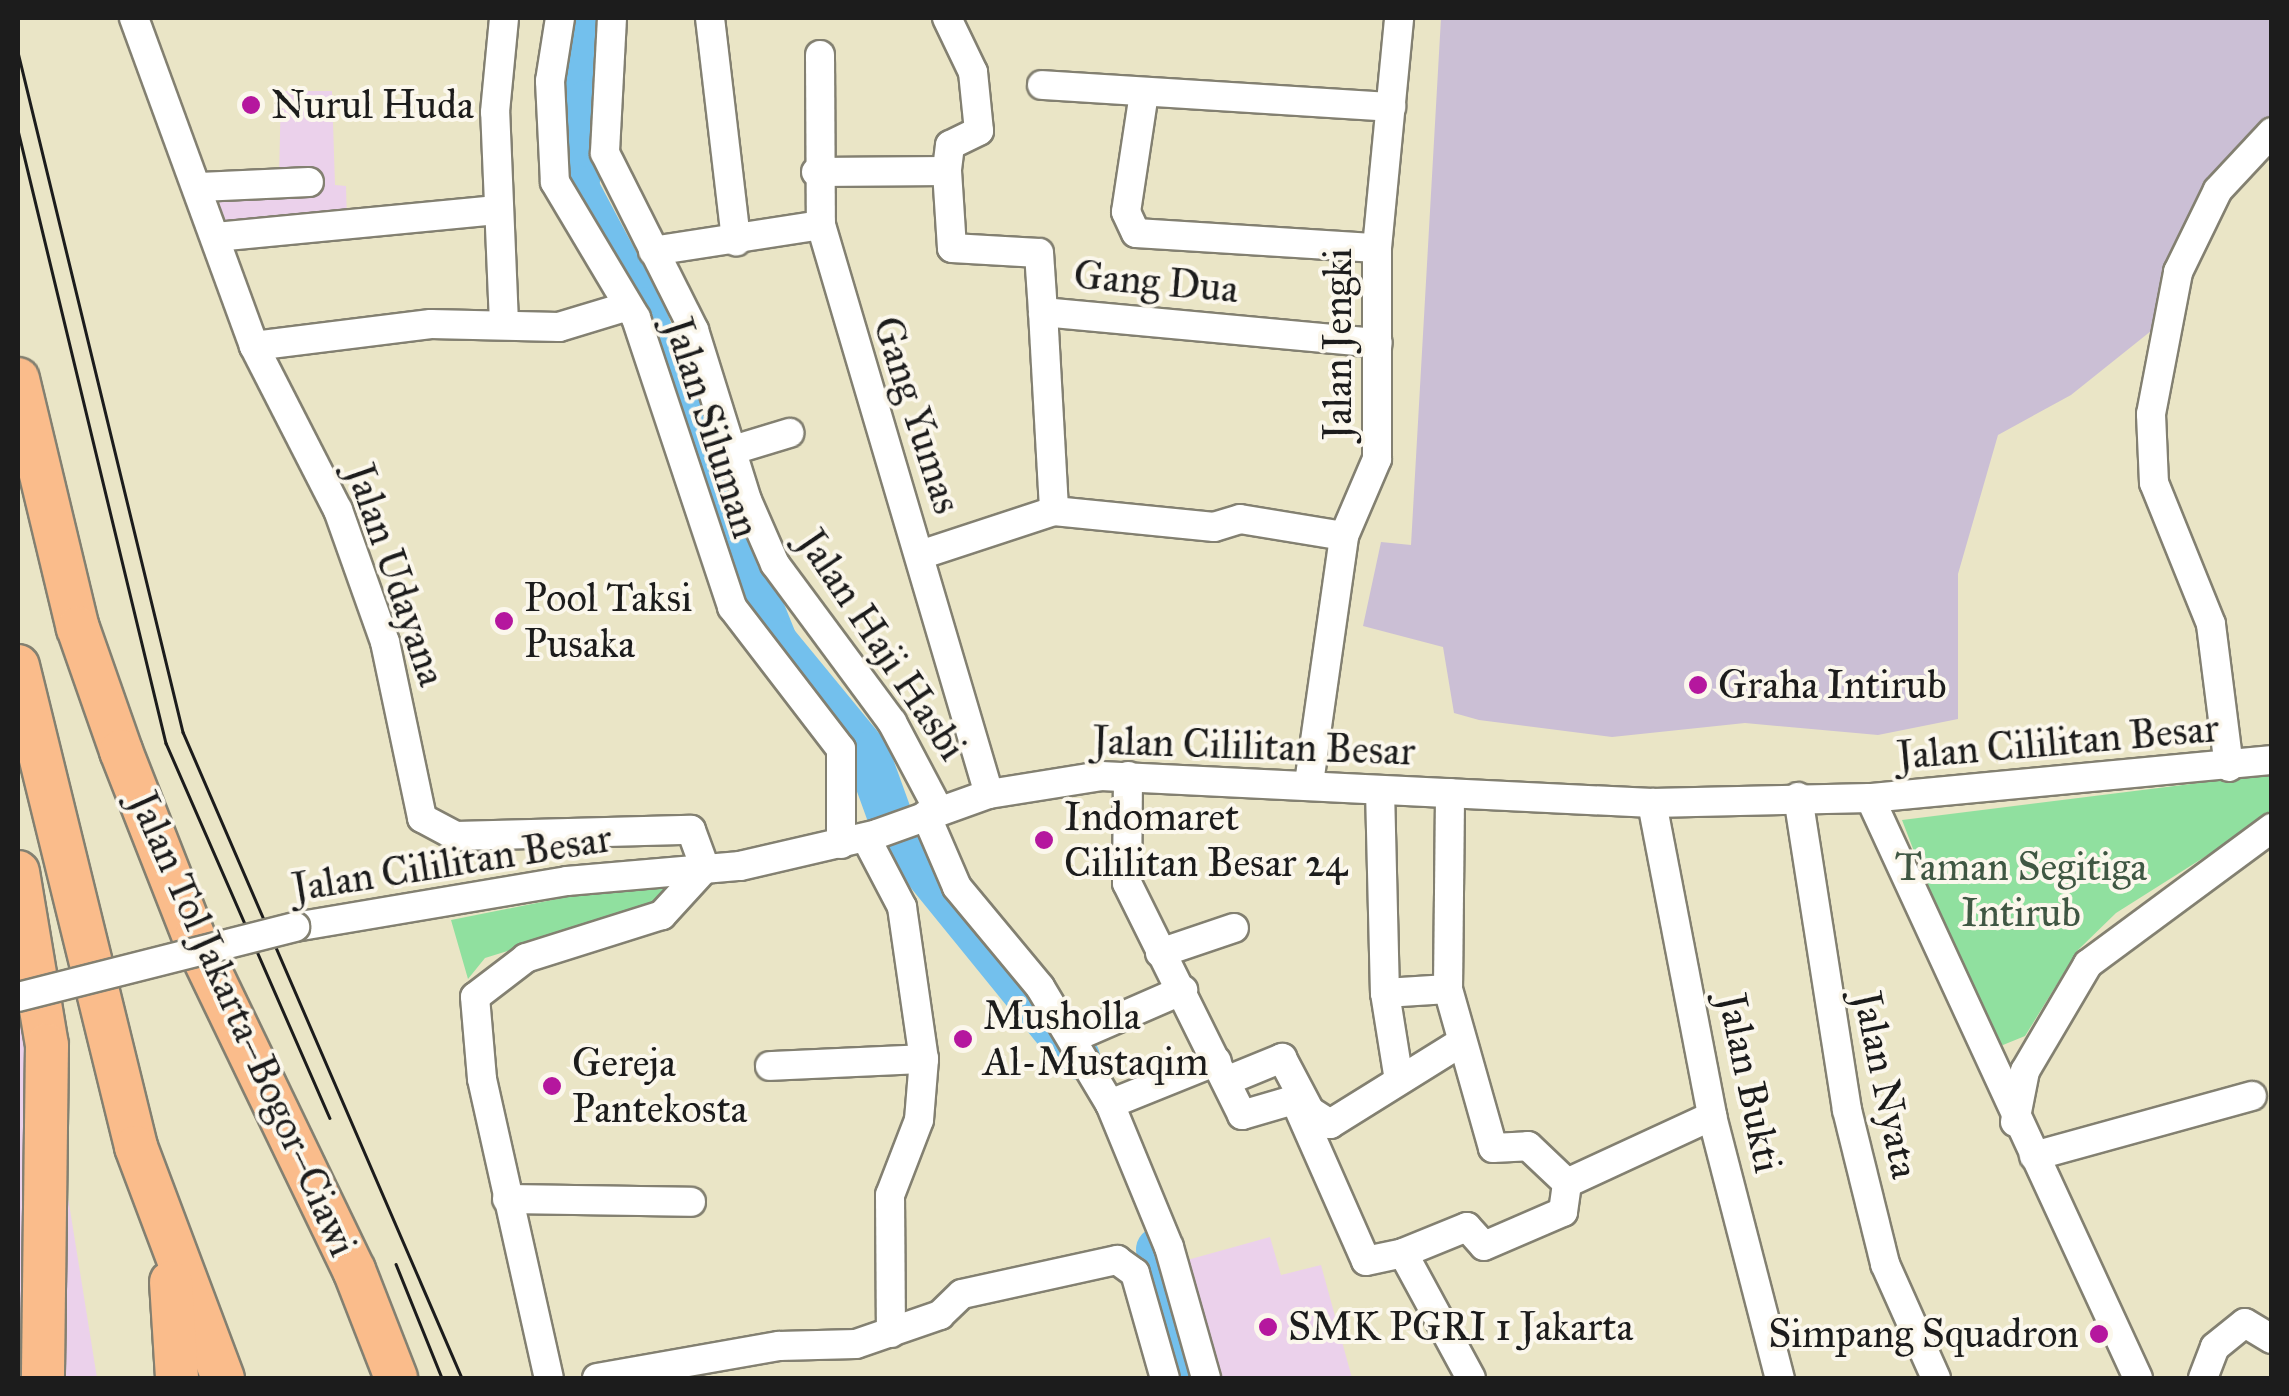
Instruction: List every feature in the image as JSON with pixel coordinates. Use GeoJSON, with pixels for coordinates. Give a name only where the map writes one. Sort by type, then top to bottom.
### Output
{"type":"FeatureCollection","features":[{"type":"Feature","properties":{"kind":"highway","name":"Jalan Tol Jakarta–Bogor–Ciawi"},"geometry":{"type":"LineString","coordinates":[[18,379],[78,628],[121,752],[195,940],[347,1254],[396,1378]]}},
{"type":"Feature","properties":{"kind":"highway"},"geometry":{"type":"LineString","coordinates":[[18,666],[93,988],[169,1242],[222,1378]]}},
{"type":"Feature","properties":{"kind":"highway"},"geometry":{"type":"LineString","coordinates":[[18,872],[47,1045],[43,1378]]}},
{"type":"Feature","properties":{"kind":"highway"},"geometry":{"type":"LineString","coordinates":[[169,1242],[178,1378]]}},
{"type":"Feature","properties":{"kind":"street","name":"Jalan Udayana"},"geometry":{"type":"LineString","coordinates":[[134,18],[200,186],[254,346],[338,510],[386,642],[422,818],[456,836],[691,830],[704,868]]}},
{"type":"Feature","properties":{"kind":"street"},"geometry":{"type":"LineString","coordinates":[[504,18],[496,210],[504,323]]}},
{"type":"Feature","properties":{"kind":"street","name":"Jalan Siluman"},"geometry":{"type":"LineString","coordinates":[[560,18],[550,81],[555,182],[628,306],[657,368],[732,607],[841,749],[861,839]]}},
{"type":"Feature","properties":{"kind":"street","name":"Jalan Haji Hasbi"},"geometry":{"type":"LineString","coordinates":[[612,18],[606,153],[694,330],[732,450],[775,564],[892,722],[957,887],[1075,1037],[1110,1104],[1165,1248],[1206,1378]]}},
{"type":"Feature","properties":{"kind":"street"},"geometry":{"type":"LineString","coordinates":[[710,18],[736,241]]}},
{"type":"Feature","properties":{"kind":"street"},"geometry":{"type":"LineString","coordinates":[[816,172],[947,171],[950,145],[979,131],[972,70],[947,18]]}},
{"type":"Feature","properties":{"kind":"street","name":"Jalan Jengki"},"geometry":{"type":"LineString","coordinates":[[1309,783],[1344,536],[1377,459],[1378,248],[1399,18]]}},
{"type":"Feature","properties":{"kind":"street","name":"Gang Yumas"},"geometry":{"type":"LineString","coordinates":[[820,54],[816,172],[821,225],[989,794]]}},
{"type":"Feature","properties":{"kind":"street"},"geometry":{"type":"LineString","coordinates":[[1042,84],[1390,107]]}},
{"type":"Feature","properties":{"kind":"street"},"geometry":{"type":"LineString","coordinates":[[1144,92],[1126,212],[1136,233],[1378,248]]}},
{"type":"Feature","properties":{"kind":"street"},"geometry":{"type":"LineString","coordinates":[[2229,768],[2212,624],[2154,484],[2151,445],[2164,330],[2205,220],[2218,190],[2272,132]]}},
{"type":"Feature","properties":{"kind":"street","name":"Gang Dua"},"geometry":{"type":"LineString","coordinates":[[947,171],[952,248],[1039,253],[1043,312],[1378,343]]}},
{"type":"Feature","properties":{"kind":"street"},"geometry":{"type":"LineString","coordinates":[[200,186],[310,182]]}},
{"type":"Feature","properties":{"kind":"street"},"geometry":{"type":"LineString","coordinates":[[216,238],[496,210]]}},
{"type":"Feature","properties":{"kind":"street"},"geometry":{"type":"LineString","coordinates":[[653,251],[821,225]]}},
{"type":"Feature","properties":{"kind":"street"},"geometry":{"type":"LineString","coordinates":[[254,346],[504,323],[559,328],[628,306]]}},
{"type":"Feature","properties":{"kind":"street"},"geometry":{"type":"LineString","coordinates":[[1043,312],[1054,510]]}},
{"type":"Feature","properties":{"kind":"street"},"geometry":{"type":"LineString","coordinates":[[732,450],[790,432]]}},
{"type":"Feature","properties":{"kind":"street"},"geometry":{"type":"LineString","coordinates":[[920,554],[1054,510],[1214,527],[1240,519],[1344,536]]}},
{"type":"Feature","properties":{"kind":"street","name":"Jalan Cililitan Besar"},"geometry":{"type":"LineString","coordinates":[[18,997],[294,928],[567,881],[704,868],[861,839],[989,794],[1128,776],[1652,802],[1870,798],[2229,768],[2272,760]]}},
{"type":"Feature","properties":{"kind":"street"},"geometry":{"type":"LineString","coordinates":[[1128,776],[1128,883],[1160,952],[1184,990],[1246,1118],[1292,1101],[1318,1146],[1366,1261],[1403,1253],[1467,1228],[1484,1246],[1563,1212],[1568,1183]]}},
{"type":"Feature","properties":{"kind":"street"},"geometry":{"type":"LineString","coordinates":[[1380,790],[1384,993],[1399,1080]]}},
{"type":"Feature","properties":{"kind":"street"},"geometry":{"type":"LineString","coordinates":[[1450,794],[1448,989],[1460,1043],[1493,1148],[1528,1146],[1568,1183]]}},
{"type":"Feature","properties":{"kind":"street","name":"Jalan Nyata"},"geometry":{"type":"LineString","coordinates":[[1798,797],[1851,1128],[1885,1264],[1936,1378]]}},
{"type":"Feature","properties":{"kind":"street"},"geometry":{"type":"LineString","coordinates":[[1870,798],[2016,1122],[2138,1378]]}},
{"type":"Feature","properties":{"kind":"street","name":"Jalan Bukti"},"geometry":{"type":"LineString","coordinates":[[1652,802],[1712,1116],[1780,1378]]}},
{"type":"Feature","properties":{"kind":"street"},"geometry":{"type":"LineString","coordinates":[[2016,1122],[2025,1070],[2088,964],[2272,828]]}},
{"type":"Feature","properties":{"kind":"street"},"geometry":{"type":"LineString","coordinates":[[861,839],[902,908],[924,1059],[919,1120],[890,1196],[891,1333]]}},
{"type":"Feature","properties":{"kind":"street"},"geometry":{"type":"LineString","coordinates":[[548,1378],[472,1025],[480,988],[526,958],[662,914],[704,868]]}},
{"type":"Feature","properties":{"kind":"street"},"geometry":{"type":"LineString","coordinates":[[1160,952],[1234,928]]}},
{"type":"Feature","properties":{"kind":"street"},"geometry":{"type":"LineString","coordinates":[[1384,993],[1448,989]]}},
{"type":"Feature","properties":{"kind":"street"},"geometry":{"type":"LineString","coordinates":[[1075,1037],[1184,990]]}},
{"type":"Feature","properties":{"kind":"street"},"geometry":{"type":"LineString","coordinates":[[1110,1104],[1221,1071],[1282,1058],[1320,1122],[1341,1122],[1460,1043]]}},
{"type":"Feature","properties":{"kind":"street"},"geometry":{"type":"LineString","coordinates":[[770,1066],[924,1059]]}},
{"type":"Feature","properties":{"kind":"street"},"geometry":{"type":"LineString","coordinates":[[2034,1156],[2252,1096]]}},
{"type":"Feature","properties":{"kind":"street"},"geometry":{"type":"LineString","coordinates":[[1568,1183],[1712,1116]]}},
{"type":"Feature","properties":{"kind":"street"},"geometry":{"type":"LineString","coordinates":[[507,1199],[691,1202]]}},
{"type":"Feature","properties":{"kind":"street"},"geometry":{"type":"LineString","coordinates":[[598,1378],[891,1333],[940,1315],[962,1294],[1129,1260],[1165,1248]]}},
{"type":"Feature","properties":{"kind":"street"},"geometry":{"type":"LineString","coordinates":[[1403,1253],[1471,1378]]}},
{"type":"Feature","properties":{"kind":"street"},"geometry":{"type":"LineString","coordinates":[[1129,1260],[1160,1377]]}},
{"type":"Feature","properties":{"kind":"street"},"geometry":{"type":"LineString","coordinates":[[2202,1378],[2215,1347],[2245,1323],[2272,1339]]}},
{"type":"Feature","properties":{"kind":"shaded area"},"geometry":{"type":"Polygon","coordinates":[[[1441,18],[2271,18],[2272,128],[2175,250],[2151,331],[2071,395],[1998,435],[1958,574],[1958,719],[1878,735],[1745,723],[1612,737],[1479,720],[1454,713],[1443,647],[1363,626],[1381,542],[1411,545],[1441,18]]]}},
{"type":"Feature","properties":{"kind":"shaded area"},"geometry":{"type":"Polygon","coordinates":[[[281,91],[332,91],[335,185],[346,186],[347,221],[226,230],[214,180],[279,178],[281,91]]]}},
{"type":"Feature","properties":{"kind":"shaded area"},"geometry":{"type":"Polygon","coordinates":[[[28,948],[97,1378],[18,1378],[18,951],[28,948]]]}},
{"type":"Feature","properties":{"kind":"shaded area","name":"SMK PGRI 1 Jakarta"},"geometry":{"type":"Polygon","coordinates":[[[1270,1237],[1281,1275],[1321,1265],[1352,1378],[1211,1378],[1180,1262],[1270,1237]]]}},
{"type":"Feature","properties":{"kind":"green space","name":"Taman Segitiga Intirub"},"geometry":{"type":"Polygon","coordinates":[[[2271,774],[2271,815],[2116,913],[2078,950],[2025,1036],[2003,1045],[1986,1039],[1902,820],[2271,774]]]}},
{"type":"Feature","properties":{"kind":"green space"},"geometry":{"type":"Polygon","coordinates":[[[688,873],[656,905],[485,958],[468,979],[451,920],[688,873]]]}},
{"type":"Feature","properties":{"kind":"waterway"},"geometry":{"type":"LineString","coordinates":[[581,18],[587,102],[576,187],[641,309],[775,642],[867,754],[896,834],[1077,1057]]}},
{"type":"Feature","properties":{"kind":"waterway"},"geometry":{"type":"LineString","coordinates":[[1158,1249],[1189,1378]]}},
{"type":"Feature","properties":{"kind":"tram line"},"geometry":{"type":"LineString","coordinates":[[18,52],[183,732],[462,1378]]}},
{"type":"Feature","properties":{"kind":"tram line"},"geometry":{"type":"LineString","coordinates":[[18,130],[166,743],[330,1118]]}},
{"type":"Feature","properties":{"kind":"tram line"},"geometry":{"type":"LineString","coordinates":[[396,1264],[442,1378]]}},
{"type":"Feature","properties":{"kind":"place","name":"Nurul Huda"},"geometry":{"type":"Point","coordinates":[251,105]}},
{"type":"Feature","properties":{"kind":"place","name":"Pool Taksi Pusaka"},"geometry":{"type":"Point","coordinates":[504,621]}},
{"type":"Feature","properties":{"kind":"place","name":"Graha Intirub"},"geometry":{"type":"Point","coordinates":[1698,685]}},
{"type":"Feature","properties":{"kind":"place","name":"Indomaret Cililitan Besar 24"},"geometry":{"type":"Point","coordinates":[1044,840]}},
{"type":"Feature","properties":{"kind":"place","name":"Musholla Al-Mustaqim"},"geometry":{"type":"Point","coordinates":[963,1039]}},
{"type":"Feature","properties":{"kind":"place","name":"Gereja Pantekosta"},"geometry":{"type":"Point","coordinates":[552,1086]}},
{"type":"Feature","properties":{"kind":"place","name":"SMK PGRI 1 Jakarta"},"geometry":{"type":"Point","coordinates":[1268,1327]}},
{"type":"Feature","properties":{"kind":"place","name":"Simpang Squadron"},"geometry":{"type":"Point","coordinates":[2099,1334]}}]}
